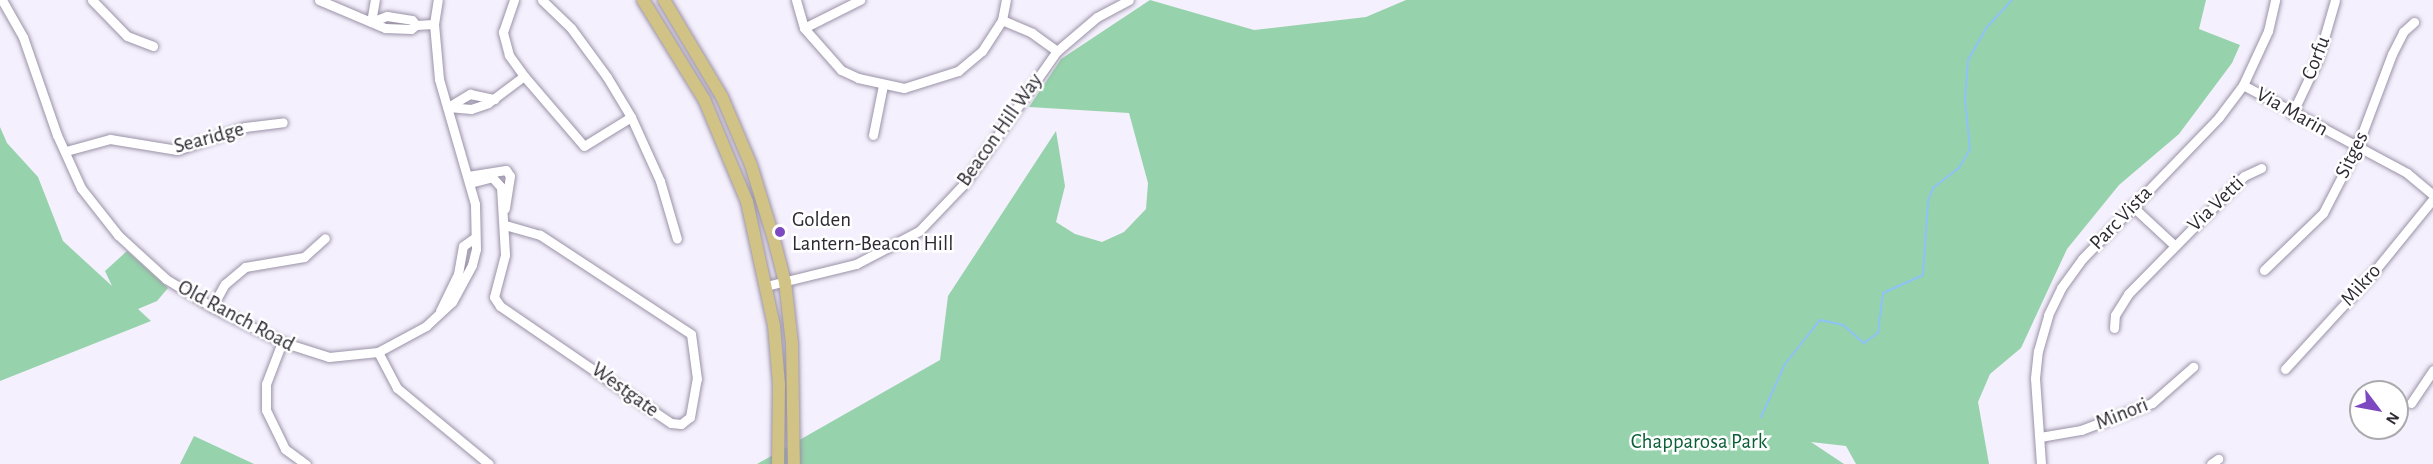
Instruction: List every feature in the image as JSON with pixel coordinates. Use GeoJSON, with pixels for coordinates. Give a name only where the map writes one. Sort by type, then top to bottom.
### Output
{"type":"FeatureCollection","features":[{"type":"Feature","properties":{"kind":"main road"},"geometry":{"type":"LineString","coordinates":[[643,0],[704,99],[736,173],[766,286],[778,384],[778,464]]}},
{"type":"Feature","properties":{"kind":"main road"},"geometry":{"type":"LineString","coordinates":[[664,0],[722,97],[742,142],[785,282],[794,368],[795,464]]}},
{"type":"Feature","properties":{"kind":"street","name":"Old Ranch Road"},"geometry":{"type":"LineString","coordinates":[[2,0],[23,37],[81,188],[118,235],[166,279],[212,307],[282,342],[329,357],[378,352],[426,326],[440,310],[458,274],[463,246],[474,237],[475,204],[439,79],[434,24],[438,0]]}},
{"type":"Feature","properties":{"kind":"street"},"geometry":{"type":"LineString","coordinates":[[92,0],[127,36],[153,46]]}},
{"type":"Feature","properties":{"kind":"street"},"geometry":{"type":"LineString","coordinates":[[319,0],[372,22],[387,16],[416,25],[434,24]]}},
{"type":"Feature","properties":{"kind":"street"},"geometry":{"type":"LineString","coordinates":[[372,22],[375,0]]}},
{"type":"Feature","properties":{"kind":"street"},"geometry":{"type":"LineString","coordinates":[[514,0],[503,32],[509,55],[584,146],[631,117]]}},
{"type":"Feature","properties":{"kind":"street"},"geometry":{"type":"LineString","coordinates":[[542,0],[577,36],[631,117],[660,181],[677,238]]}},
{"type":"Feature","properties":{"kind":"street"},"geometry":{"type":"LineString","coordinates":[[796,0],[804,28],[841,70],[883,85],[914,87],[958,71],[982,51],[1002,20],[1006,0]]}},
{"type":"Feature","properties":{"kind":"street"},"geometry":{"type":"LineString","coordinates":[[804,28],[860,0]]}},
{"type":"Feature","properties":{"kind":"street","name":"Beacon Hill Way"},"geometry":{"type":"LineString","coordinates":[[766,286],[869,260],[919,231],[963,185],[1057,51],[1097,17],[1129,0]]}},
{"type":"Feature","properties":{"kind":"street","name":"Parc Vista"},"geometry":{"type":"LineString","coordinates":[[2041,464],[2035,378],[2048,315],[2082,259],[2219,117],[2243,85],[2268,32],[2275,0]]}},
{"type":"Feature","properties":{"kind":"street","name":"Corfu"},"geometry":{"type":"LineString","coordinates":[[2292,114],[2318,59],[2335,0]]}},
{"type":"Feature","properties":{"kind":"street"},"geometry":{"type":"LineString","coordinates":[[1002,20],[1032,33],[1057,51]]}},
{"type":"Feature","properties":{"kind":"street","name":"Sitges"},"geometry":{"type":"LineString","coordinates":[[2264,270],[2323,213],[2357,147],[2392,54],[2403,32],[2414,22]]}},
{"type":"Feature","properties":{"kind":"street"},"geometry":{"type":"LineString","coordinates":[[448,107],[464,110],[482,106],[524,76]]}},
{"type":"Feature","properties":{"kind":"street"},"geometry":{"type":"LineString","coordinates":[[873,135],[883,85]]}},
{"type":"Feature","properties":{"kind":"street","name":"Via Marin"},"geometry":{"type":"LineString","coordinates":[[2243,85],[2292,114],[2407,173],[2433,197]]}},
{"type":"Feature","properties":{"kind":"street"},"geometry":{"type":"LineString","coordinates":[[448,107],[468,94],[494,99]]}},
{"type":"Feature","properties":{"kind":"street"},"geometry":{"type":"LineString","coordinates":[[478,95],[482,106]]}},
{"type":"Feature","properties":{"kind":"street","name":"Searidge"},"geometry":{"type":"LineString","coordinates":[[66,150],[110,139],[177,150],[244,128],[283,122]]}},
{"type":"Feature","properties":{"kind":"street","name":"Via Vetti"},"geometry":{"type":"LineString","coordinates":[[2114,328],[2121,303],[2174,245],[2244,176],[2261,168]]}},
{"type":"Feature","properties":{"kind":"street","name":"Westgate"},"geometry":{"type":"LineString","coordinates":[[469,180],[506,170],[510,185],[505,209]]}},
{"type":"Feature","properties":{"kind":"street","name":"Westgate"},"geometry":{"type":"LineString","coordinates":[[469,180],[492,177],[501,187],[505,209],[505,225],[505,255],[494,297],[500,306],[671,423],[681,424],[690,417],[697,379],[691,334],[540,235],[505,225]]}},
{"type":"Feature","properties":{"kind":"street","name":"Mikro"},"geometry":{"type":"LineString","coordinates":[[2285,369],[2372,274],[2433,197]]}},
{"type":"Feature","properties":{"kind":"street","name":"Via Vetti"},"geometry":{"type":"LineString","coordinates":[[2132,206],[2174,245]]}},
{"type":"Feature","properties":{"kind":"street"},"geometry":{"type":"LineString","coordinates":[[212,307],[225,284],[245,267],[284,264],[304,257],[325,238]]}},
{"type":"Feature","properties":{"kind":"street"},"geometry":{"type":"LineString","coordinates":[[282,342],[266,384],[266,410],[285,449],[306,464]]}},
{"type":"Feature","properties":{"kind":"street"},"geometry":{"type":"LineString","coordinates":[[378,352],[397,388],[489,464]]}},
{"type":"Feature","properties":{"kind":"street","name":"Minori"},"geometry":{"type":"LineString","coordinates":[[2040,437],[2081,430],[2152,403],[2193,367]]}},
{"type":"Feature","properties":{"kind":"street"},"geometry":{"type":"LineString","coordinates":[[2411,403],[2433,370]]}},
{"type":"Feature","properties":{"kind":"green space","name":"Chapparosa Park"},"geometry":{"type":"Polygon","coordinates":[[[1150,0],[1254,30],[1366,17],[1406,0],[2206,0],[2199,29],[2240,45],[2232,63],[2179,134],[2119,185],[2067,249],[2021,348],[1990,374],[1978,402],[1989,464],[1856,464],[1846,446],[1811,442],[1844,464],[757,464],[940,360],[948,296],[1056,131],[1065,186],[1056,222],[1075,234],[1102,242],[1124,232],[1146,209],[1148,183],[1129,113],[1029,107],[1061,59],[1150,0]]]}},
{"type":"Feature","properties":{"kind":"green space"},"geometry":{"type":"Polygon","coordinates":[[[0,127],[7,143],[38,177],[63,241],[112,286],[105,271],[127,251],[168,288],[157,301],[138,309],[151,321],[0,381],[0,127]]]}},
{"type":"Feature","properties":{"kind":"green space"},"geometry":{"type":"Polygon","coordinates":[[[194,436],[254,464],[180,464],[194,436]]]}},
{"type":"Feature","properties":{"kind":"waterway"},"geometry":{"type":"LineString","coordinates":[[1761,417],[1785,364],[1820,320],[1843,325],[1864,343],[1878,333],[1883,293],[1923,275],[1928,201],[1933,188],[1959,168],[1970,149],[1965,101],[1968,60],[1987,27],[2012,0]]}},
{"type":"Feature","properties":{"kind":"place","name":"Golden Lantern-Beacon Hill"},"geometry":{"type":"Point","coordinates":[780,232]}}]}
